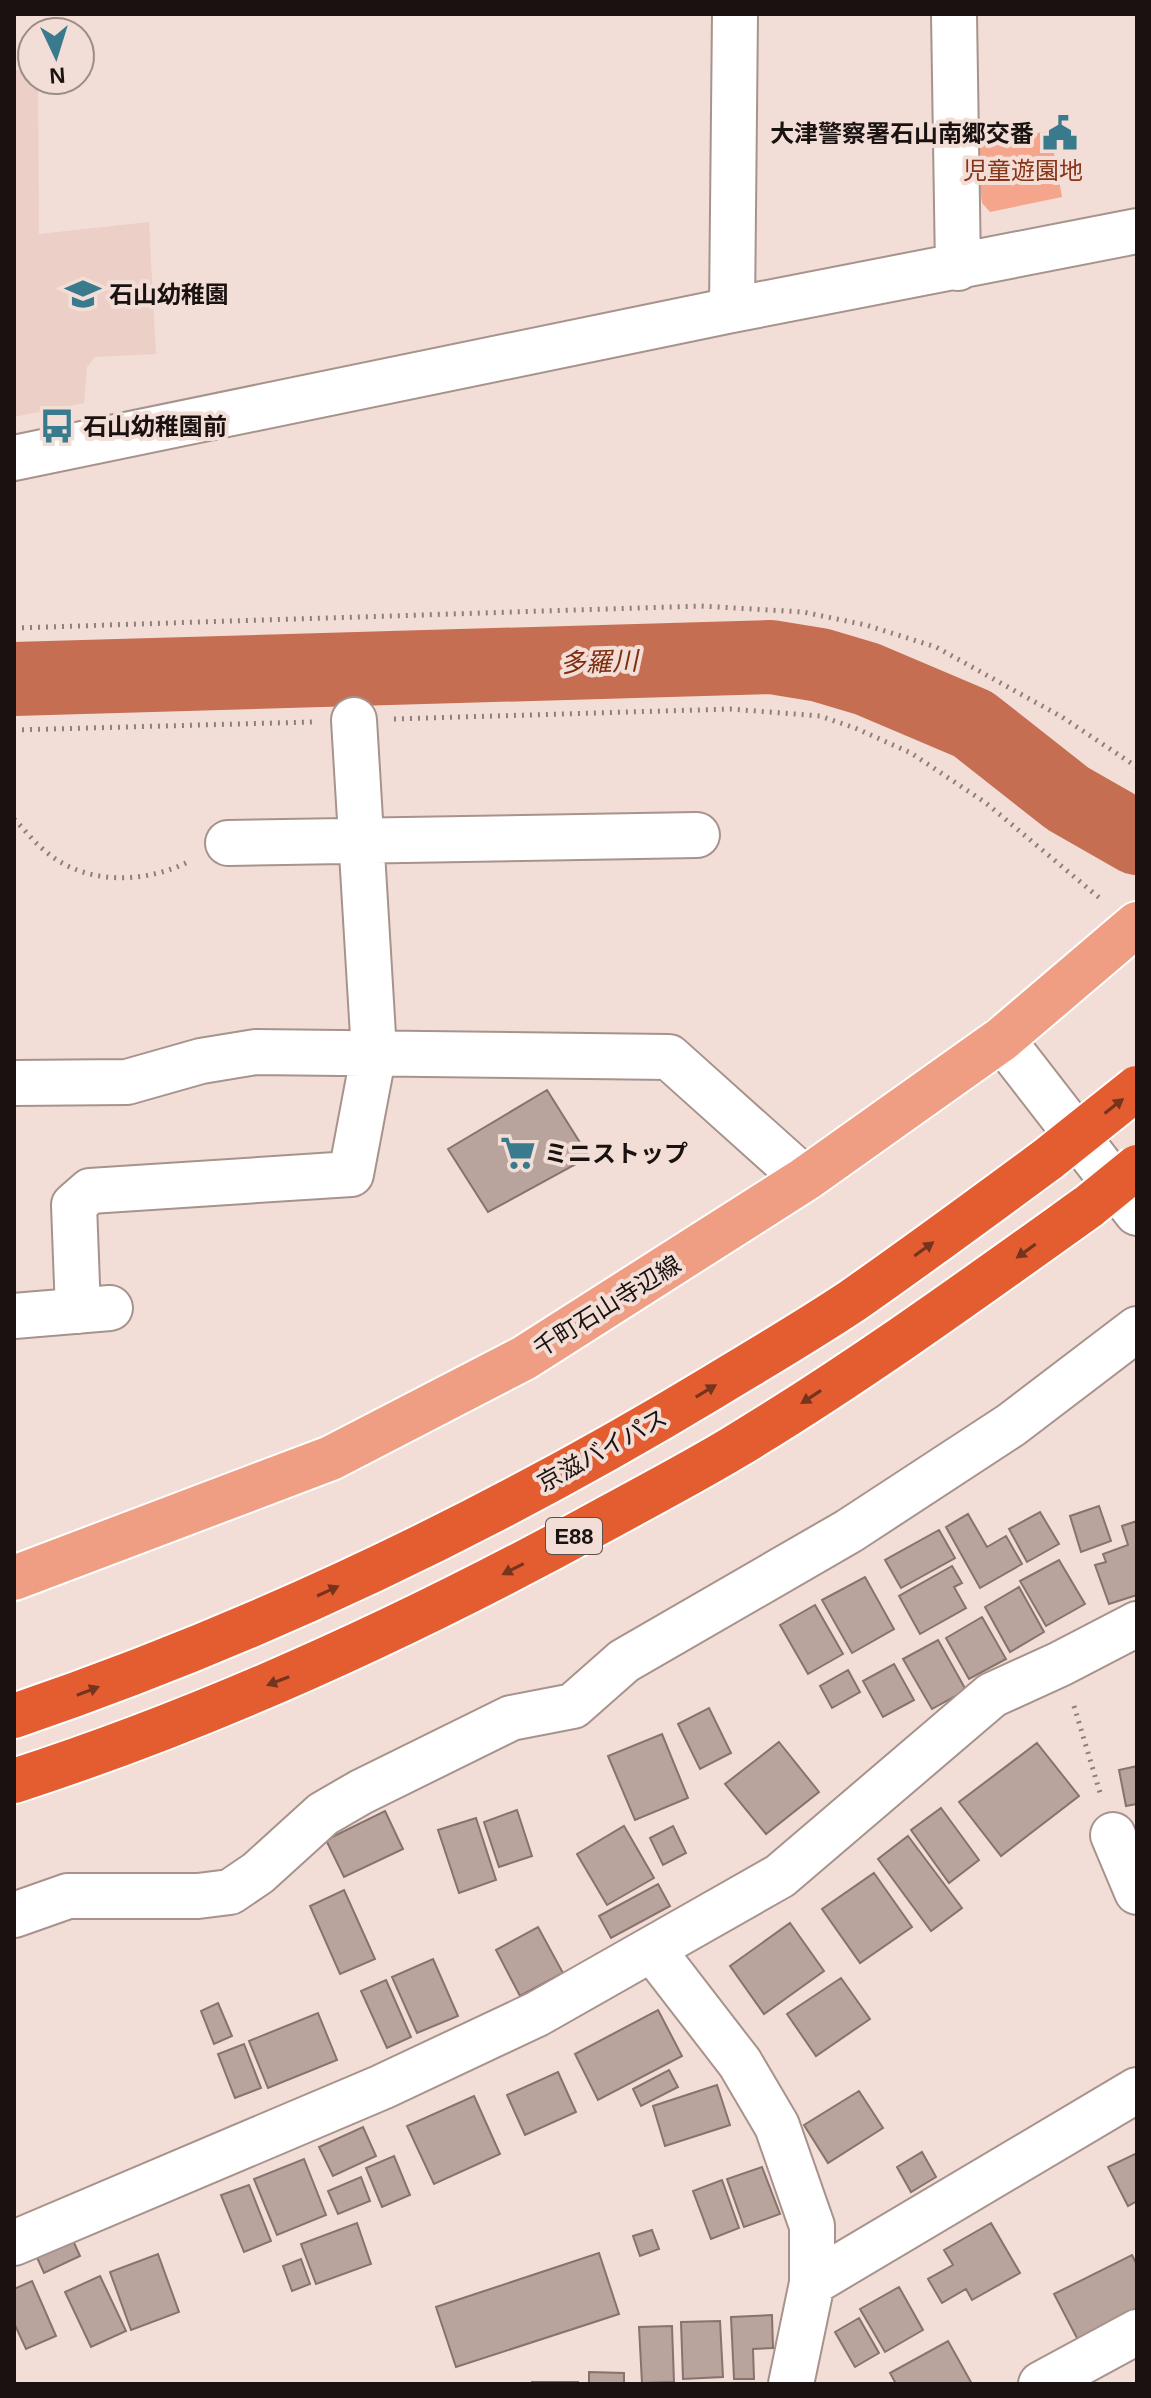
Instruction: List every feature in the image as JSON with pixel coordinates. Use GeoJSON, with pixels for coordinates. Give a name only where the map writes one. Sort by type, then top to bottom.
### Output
{"type":"FeatureCollection","features":[{"type":"Feature","properties":{"kind":"highway","name":"京滋バイパス"},"geometry":{"type":"LineString","coordinates":[[14,1716],[85,1692],[313,1598],[609,1450],[851,1301],[1048,1159],[1137,1088]]}},
{"type":"Feature","properties":{"kind":"highway","name":"E88"},"geometry":{"type":"LineString","coordinates":[[14,1781],[61,1766],[291,1676],[517,1568],[733,1448],[944,1310],[1089,1206],[1137,1167]]}},
{"type":"Feature","properties":{"kind":"main road","name":"千町石山寺辺線"},"geometry":{"type":"LineString","coordinates":[[14,1578],[331,1458],[524,1358],[805,1179],[1002,1039],[1122,913]]}},
{"type":"Feature","properties":{"kind":"street"},"geometry":{"type":"LineString","coordinates":[[732,310],[735,14]]}},
{"type":"Feature","properties":{"kind":"street"},"geometry":{"type":"LineString","coordinates":[[954,14],[958,268]]}},
{"type":"Feature","properties":{"kind":"street"},"geometry":{"type":"LineString","coordinates":[[14,458],[732,310],[1137,231]]}},
{"type":"Feature","properties":{"kind":"street"},"geometry":{"type":"LineString","coordinates":[[14,1316],[94,1309],[74,1205],[90,1191],[351,1174],[374,1052],[354,720]]}},
{"type":"Feature","properties":{"kind":"street"},"geometry":{"type":"LineString","coordinates":[[228,843],[697,835]]}},
{"type":"Feature","properties":{"kind":"street"},"geometry":{"type":"LineString","coordinates":[[1002,1039],[1137,1213]]}},
{"type":"Feature","properties":{"kind":"street"},"geometry":{"type":"LineString","coordinates":[[14,1083],[127,1082],[201,1061],[256,1052],[669,1057],[805,1179]]}},
{"type":"Feature","properties":{"kind":"street"},"geometry":{"type":"LineString","coordinates":[[14,1915],[68,1896],[198,1896],[230,1892],[258,1873],[323,1814],[361,1792],[511,1718],[573,1706],[624,1661],[849,1531],[1011,1425],[1137,1329]]}},
{"type":"Feature","properties":{"kind":"street"},"geometry":{"type":"LineString","coordinates":[[14,2243],[382,2087],[537,2014],[780,1876],[992,1695],[1137,1624]]}},
{"type":"Feature","properties":{"kind":"street"},"geometry":{"type":"LineString","coordinates":[[1107,1815],[1137,1892]]}},
{"type":"Feature","properties":{"kind":"street"},"geometry":{"type":"LineString","coordinates":[[652,1949],[740,2063],[777,2126],[812,2226],[812,2283],[791,2384]]}},
{"type":"Feature","properties":{"kind":"street"},"geometry":{"type":"LineString","coordinates":[[812,2283],[1137,2090]]}},
{"type":"Feature","properties":{"kind":"street"},"geometry":{"type":"LineString","coordinates":[[1041,2384],[1137,2332]]}},
{"type":"Feature","properties":{"kind":"path"},"geometry":{"type":"LineString","coordinates":[[14,628],[701,606],[803,612],[866,625],[936,647],[1062,717],[1137,767]]}},
{"type":"Feature","properties":{"kind":"path"},"geometry":{"type":"LineString","coordinates":[[14,730],[730,709],[820,716],[911,753],[986,803],[1122,913]]}},
{"type":"Feature","properties":{"kind":"path"},"geometry":{"type":"LineString","coordinates":[[14,819],[45,852],[73,869],[105,877],[139,878],[175,868],[228,843]]}},
{"type":"Feature","properties":{"kind":"path"},"geometry":{"type":"LineString","coordinates":[[1073,1703],[1107,1815]]}},
{"type":"Feature","properties":{"kind":"shaded area","name":"石山幼稚園"},"geometry":{"type":"Polygon","coordinates":[[[16,70],[16,96],[38,96],[39,234],[149,222],[156,354],[95,357],[87,367],[84,403],[14,417],[16,70]]]}},
{"type":"Feature","properties":{"kind":"green space","name":"児童遊園地"},"geometry":{"type":"Polygon","coordinates":[[[1050,131],[1062,197],[990,212],[982,203],[974,143],[1050,131]]]}},
{"type":"Feature","properties":{"kind":"building","name":"ミニストップ"},"geometry":{"type":"Polygon","coordinates":[[[547,1090],[589,1157],[488,1212],[448,1149],[547,1090]]]}},
{"type":"Feature","properties":{"kind":"building"},"geometry":{"type":"Polygon","coordinates":[[[1099,1506],[1111,1541],[1081,1552],[1070,1516],[1099,1506]]]}},
{"type":"Feature","properties":{"kind":"building"},"geometry":{"type":"Polygon","coordinates":[[[1040,1512],[1059,1544],[1027,1562],[1009,1529],[1040,1512]]]}},
{"type":"Feature","properties":{"kind":"building"},"geometry":{"type":"Polygon","coordinates":[[[968,1514],[987,1547],[1006,1536],[1022,1564],[980,1588],[946,1527],[968,1514]]]}},
{"type":"Feature","properties":{"kind":"building"},"geometry":{"type":"Polygon","coordinates":[[[1137,1521],[1137,1595],[1109,1604],[1095,1565],[1106,1562],[1103,1554],[1128,1545],[1122,1526],[1137,1521]]]}},
{"type":"Feature","properties":{"kind":"building"},"geometry":{"type":"Polygon","coordinates":[[[939,1530],[955,1558],[901,1588],[885,1560],[939,1530]]]}},
{"type":"Feature","properties":{"kind":"building"},"geometry":{"type":"Polygon","coordinates":[[[1059,1560],[1085,1604],[1046,1626],[1020,1581],[1059,1560]]]}},
{"type":"Feature","properties":{"kind":"building"},"geometry":{"type":"Polygon","coordinates":[[[952,1566],[962,1583],[954,1587],[966,1608],[920,1634],[899,1596],[952,1566]]]}},
{"type":"Feature","properties":{"kind":"building"},"geometry":{"type":"Polygon","coordinates":[[[865,1577],[894,1629],[852,1653],[822,1600],[865,1577]]]}},
{"type":"Feature","properties":{"kind":"building"},"geometry":{"type":"Polygon","coordinates":[[[1019,1587],[1044,1632],[1010,1652],[985,1607],[1019,1587]]]}},
{"type":"Feature","properties":{"kind":"building"},"geometry":{"type":"Polygon","coordinates":[[[815,1605],[843,1654],[808,1674],[780,1625],[815,1605]]]}},
{"type":"Feature","properties":{"kind":"building"},"geometry":{"type":"Polygon","coordinates":[[[982,1617],[1006,1659],[969,1679],[946,1638],[982,1617]]]}},
{"type":"Feature","properties":{"kind":"building"},"geometry":{"type":"Polygon","coordinates":[[[938,1640],[966,1690],[932,1709],[903,1659],[938,1640]]]}},
{"type":"Feature","properties":{"kind":"building"},"geometry":{"type":"Polygon","coordinates":[[[894,1664],[914,1700],[883,1717],[863,1681],[894,1664]]]}},
{"type":"Feature","properties":{"kind":"building"},"geometry":{"type":"Polygon","coordinates":[[[848,1670],[860,1692],[832,1708],[820,1686],[848,1670]]]}},
{"type":"Feature","properties":{"kind":"building"},"geometry":{"type":"Polygon","coordinates":[[[709,1708],[731,1753],[700,1769],[678,1724],[709,1708]]]}},
{"type":"Feature","properties":{"kind":"building"},"geometry":{"type":"Polygon","coordinates":[[[662,1734],[688,1798],[635,1820],[608,1756],[662,1734]]]}},
{"type":"Feature","properties":{"kind":"building"},"geometry":{"type":"Polygon","coordinates":[[[779,1742],[819,1792],[766,1834],[725,1784],[779,1742]]]}},
{"type":"Feature","properties":{"kind":"building"},"geometry":{"type":"Polygon","coordinates":[[[1037,1743],[1079,1796],[1001,1856],[959,1802],[1037,1743]]]}},
{"type":"Feature","properties":{"kind":"building"},"geometry":{"type":"Polygon","coordinates":[[[1137,1766],[1137,1804],[1126,1806],[1119,1770],[1137,1766]]]}},
{"type":"Feature","properties":{"kind":"building"},"geometry":{"type":"Polygon","coordinates":[[[941,1808],[979,1860],[949,1883],[911,1830],[941,1808]]]}},
{"type":"Feature","properties":{"kind":"building"},"geometry":{"type":"Polygon","coordinates":[[[517,1810],[532,1856],[499,1867],[484,1822],[517,1810]]]}},
{"type":"Feature","properties":{"kind":"building"},"geometry":{"type":"Polygon","coordinates":[[[385,1811],[403,1849],[344,1877],[326,1840],[385,1811]]]}},
{"type":"Feature","properties":{"kind":"building"},"geometry":{"type":"Polygon","coordinates":[[[476,1818],[496,1880],[459,1893],[438,1830],[476,1818]]]}},
{"type":"Feature","properties":{"kind":"building"},"geometry":{"type":"Polygon","coordinates":[[[624,1826],[654,1878],[607,1905],[577,1854],[624,1826]]]}},
{"type":"Feature","properties":{"kind":"building"},"geometry":{"type":"Polygon","coordinates":[[[673,1826],[686,1853],[663,1865],[650,1838],[673,1826]]]}},
{"type":"Feature","properties":{"kind":"building"},"geometry":{"type":"Polygon","coordinates":[[[908,1836],[962,1908],[931,1931],[878,1859],[908,1836]]]}},
{"type":"Feature","properties":{"kind":"building"},"geometry":{"type":"Polygon","coordinates":[[[874,1873],[912,1927],[860,1963],[822,1909],[874,1873]]]}},
{"type":"Feature","properties":{"kind":"building"},"geometry":{"type":"Polygon","coordinates":[[[658,1884],[670,1906],[611,1938],[599,1916],[658,1884]]]}},
{"type":"Feature","properties":{"kind":"building"},"geometry":{"type":"Polygon","coordinates":[[[344,1890],[375,1959],[340,1974],[310,1906],[344,1890]]]}},
{"type":"Feature","properties":{"kind":"building"},"geometry":{"type":"Polygon","coordinates":[[[790,1923],[824,1971],[764,2014],[730,1966],[790,1923]]]}},
{"type":"Feature","properties":{"kind":"building"},"geometry":{"type":"Polygon","coordinates":[[[538,1927],[563,1973],[520,1996],[496,1950],[538,1927]]]}},
{"type":"Feature","properties":{"kind":"building"},"geometry":{"type":"Polygon","coordinates":[[[433,1959],[458,2016],[417,2033],[392,1977],[433,1959]]]}},
{"type":"Feature","properties":{"kind":"building"},"geometry":{"type":"Polygon","coordinates":[[[841,1978],[870,2019],[816,2056],[787,2014],[841,1978]]]}},
{"type":"Feature","properties":{"kind":"building"},"geometry":{"type":"Polygon","coordinates":[[[386,1980],[411,2037],[387,2048],[361,1991],[386,1980]]]}},
{"type":"Feature","properties":{"kind":"building"},"geometry":{"type":"Polygon","coordinates":[[[218,2003],[232,2036],[214,2044],[201,2011],[218,2003]]]}},
{"type":"Feature","properties":{"kind":"building"},"geometry":{"type":"Polygon","coordinates":[[[658,2010],[682,2056],[598,2100],[575,2054],[658,2010]]]}},
{"type":"Feature","properties":{"kind":"building"},"geometry":{"type":"Polygon","coordinates":[[[318,2013],[337,2060],[268,2088],[249,2041],[318,2013]]]}},
{"type":"Feature","properties":{"kind":"building"},"geometry":{"type":"Polygon","coordinates":[[[244,2044],[261,2088],[235,2098],[218,2054],[244,2044]]]}},
{"type":"Feature","properties":{"kind":"building"},"geometry":{"type":"Polygon","coordinates":[[[669,2070],[678,2087],[641,2106],[633,2089],[669,2070]]]}},
{"type":"Feature","properties":{"kind":"building"},"geometry":{"type":"Polygon","coordinates":[[[558,2072],[576,2112],[525,2135],[507,2095],[558,2072]]]}},
{"type":"Feature","properties":{"kind":"building"},"geometry":{"type":"Polygon","coordinates":[[[717,2085],[730,2125],[665,2146],[653,2106],[717,2085]]]}},
{"type":"Feature","properties":{"kind":"building"},"geometry":{"type":"Polygon","coordinates":[[[859,2091],[883,2128],[828,2163],[804,2125],[859,2091]]]}},
{"type":"Feature","properties":{"kind":"building"},"geometry":{"type":"Polygon","coordinates":[[[474,2096],[500,2154],[434,2184],[407,2126],[474,2096]]]}},
{"type":"Feature","properties":{"kind":"building"},"geometry":{"type":"Polygon","coordinates":[[[363,2127],[376,2156],[333,2176],[319,2147],[363,2127]]]}},
{"type":"Feature","properties":{"kind":"building"},"geometry":{"type":"Polygon","coordinates":[[[922,2152],[936,2177],[911,2192],[897,2167],[922,2152]]]}},
{"type":"Feature","properties":{"kind":"building"},"geometry":{"type":"Polygon","coordinates":[[[1137,2153],[1137,2201],[1128,2206],[1108,2167],[1137,2153]]]}},
{"type":"Feature","properties":{"kind":"building"},"geometry":{"type":"Polygon","coordinates":[[[394,2156],[410,2195],[382,2207],[366,2168],[394,2156]]]}},
{"type":"Feature","properties":{"kind":"building"},"geometry":{"type":"Polygon","coordinates":[[[304,2159],[326,2215],[277,2235],[254,2179],[304,2159]]]}},
{"type":"Feature","properties":{"kind":"building"},"geometry":{"type":"Polygon","coordinates":[[[762,2167],[780,2214],[744,2227],[727,2179],[762,2167]]]}},
{"type":"Feature","properties":{"kind":"building"},"geometry":{"type":"Polygon","coordinates":[[[361,2177],[370,2201],[338,2214],[328,2191],[361,2177]]]}},
{"type":"Feature","properties":{"kind":"building"},"geometry":{"type":"Polygon","coordinates":[[[722,2180],[739,2228],[711,2239],[693,2191],[722,2180]]]}},
{"type":"Feature","properties":{"kind":"building"},"geometry":{"type":"Polygon","coordinates":[[[249,2185],[271,2241],[244,2252],[221,2195],[249,2185]]]}},
{"type":"Feature","properties":{"kind":"building"},"geometry":{"type":"Polygon","coordinates":[[[357,2223],[371,2264],[316,2284],[301,2244],[357,2223]]]}},
{"type":"Feature","properties":{"kind":"building"},"geometry":{"type":"Polygon","coordinates":[[[991,2223],[1020,2273],[972,2300],[966,2289],[942,2303],[928,2279],[953,2265],[944,2250],[991,2223]]]}},
{"type":"Feature","properties":{"kind":"building"},"geometry":{"type":"Polygon","coordinates":[[[652,2230],[659,2249],[640,2256],[633,2236],[652,2230]]]}},
{"type":"Feature","properties":{"kind":"building"},"geometry":{"type":"Polygon","coordinates":[[[70,2234],[80,2256],[44,2273],[34,2251],[70,2234]]]}},
{"type":"Feature","properties":{"kind":"building"},"geometry":{"type":"Polygon","coordinates":[[[599,2253],[619,2314],[456,2367],[436,2307],[599,2253]]]}},
{"type":"Feature","properties":{"kind":"building"},"geometry":{"type":"Polygon","coordinates":[[[158,2254],[179,2312],[131,2330],[110,2272],[158,2254]]]}},
{"type":"Feature","properties":{"kind":"building"},"geometry":{"type":"Polygon","coordinates":[[[1132,2255],[1137,2265],[1137,2310],[1078,2340],[1054,2294],[1132,2255]]]}},
{"type":"Feature","properties":{"kind":"building"},"geometry":{"type":"Polygon","coordinates":[[[301,2259],[310,2284],[292,2291],[283,2266],[301,2259]]]}},
{"type":"Feature","properties":{"kind":"building"},"geometry":{"type":"Polygon","coordinates":[[[100,2276],[126,2331],[91,2347],[65,2292],[100,2276]]]}},
{"type":"Feature","properties":{"kind":"building"},"geometry":{"type":"Polygon","coordinates":[[[32,2281],[56,2336],[26,2349],[14,2323],[14,2289],[32,2281]]]}},
{"type":"Feature","properties":{"kind":"building"},"geometry":{"type":"Polygon","coordinates":[[[899,2287],[923,2330],[885,2352],[860,2309],[899,2287]]]}},
{"type":"Feature","properties":{"kind":"building"},"geometry":{"type":"Polygon","coordinates":[[[772,2315],[773,2348],[753,2349],[754,2379],[734,2379],[731,2317],[772,2315]]]}},
{"type":"Feature","properties":{"kind":"building"},"geometry":{"type":"Polygon","coordinates":[[[859,2318],[879,2353],[855,2367],[835,2332],[859,2318]]]}},
{"type":"Feature","properties":{"kind":"building"},"geometry":{"type":"Polygon","coordinates":[[[720,2321],[723,2377],[683,2379],[681,2322],[720,2321]]]}},
{"type":"Feature","properties":{"kind":"building"},"geometry":{"type":"Polygon","coordinates":[[[672,2326],[674,2382],[642,2383],[639,2327],[672,2326]]]}},
{"type":"Feature","properties":{"kind":"building"},"geometry":{"type":"Polygon","coordinates":[[[948,2341],[972,2384],[896,2384],[890,2373],[948,2341]]]}},
{"type":"Feature","properties":{"kind":"building"},"geometry":{"type":"Polygon","coordinates":[[[589,2372],[624,2373],[624,2384],[589,2384],[589,2372]]]}},
{"type":"Feature","properties":{"kind":"building"},"geometry":{"type":"Polygon","coordinates":[[[578,2382],[578,2384],[532,2384],[578,2382]]]}},
{"type":"Feature","properties":{"kind":"waterway","name":"多羅川"},"geometry":{"type":"LineString","coordinates":[[14,679],[771,657],[820,665],[867,679],[973,724],[1067,798],[1137,838]]}},
{"type":"Feature","properties":{"kind":"place","name":"大津警察署石山南郷交番"},"geometry":{"type":"Point","coordinates":[1060,133]}},
{"type":"Feature","properties":{"kind":"place","name":"石山幼稚園"},"geometry":{"type":"Point","coordinates":[83,294]}},
{"type":"Feature","properties":{"kind":"place","name":"石山幼稚園前"},"geometry":{"type":"Point","coordinates":[57,426]}},
{"type":"Feature","properties":{"kind":"place","name":"ミニストップ"},"geometry":{"type":"Point","coordinates":[518,1153]}}]}
